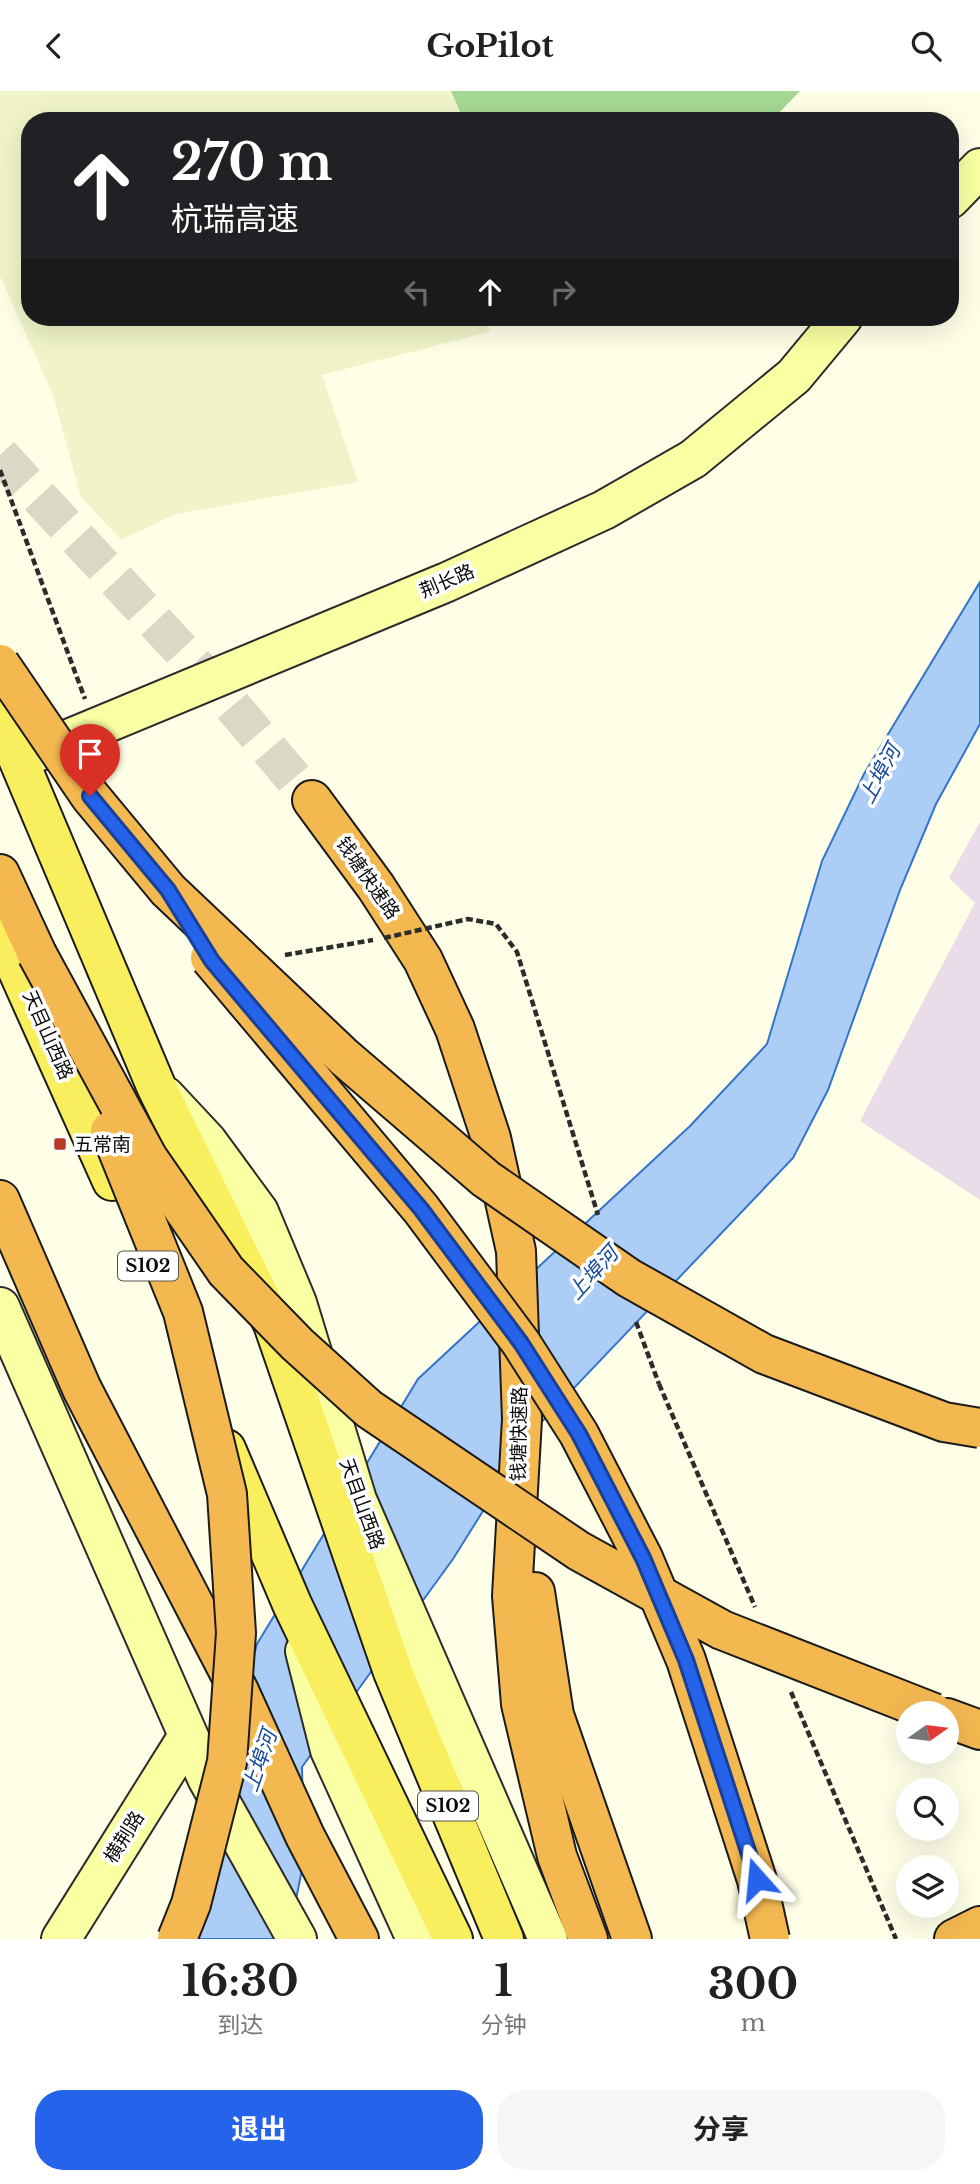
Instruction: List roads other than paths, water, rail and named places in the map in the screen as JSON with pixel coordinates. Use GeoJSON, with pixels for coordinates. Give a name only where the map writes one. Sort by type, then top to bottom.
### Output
{"type":"FeatureCollection","features":[{"type":"Feature","properties":{"kind":"highway"},"geometry":{"type":"LineString","coordinates":[[0,664],[90,796],[168,890],[344,1057],[486,1179],[629,1278],[764,1354],[944,1422],[980,1428]]}},
{"type":"Feature","properties":{"kind":"highway","name":"钱塘快速路"},"geometry":{"type":"LineString","coordinates":[[312,800],[376,887],[423,960],[455,1029],[491,1138],[516,1251],[522,1419],[512,1596],[521,1704],[557,1856],[588,1939]]}},
{"type":"Feature","properties":{"kind":"highway"},"geometry":{"type":"LineString","coordinates":[[0,874],[37,954],[183,1312],[227,1494],[236,1633],[227,1762],[191,1904],[177,1939]]}},
{"type":"Feature","properties":{"kind":"highway"},"geometry":{"type":"LineString","coordinates":[[168,890],[212,961],[421,1209],[521,1343],[579,1434],[643,1558],[686,1660],[757,1879],[770,1939]]}},
{"type":"Feature","properties":{"kind":"highway"},"geometry":{"type":"LineString","coordinates":[[37,954],[148,1158],[226,1271],[297,1343],[369,1409],[579,1551],[722,1630],[903,1701]]}},
{"type":"Feature","properties":{"kind":"highway"},"geometry":{"type":"LineString","coordinates":[[0,1200],[82,1389],[192,1607],[239,1692],[305,1836],[359,1939]]}},
{"type":"Feature","properties":{"kind":"highway"},"geometry":{"type":"LineString","coordinates":[[519,1488],[554,1715],[632,1939]]}},
{"type":"Feature","properties":{"kind":"highway"},"geometry":{"type":"LineString","coordinates":[[959,1722],[980,1730]]}},
{"type":"Feature","properties":{"kind":"highway"},"geometry":{"type":"LineString","coordinates":[[954,1939],[980,1926]]}},
{"type":"Feature","properties":{"kind":"main road"},"geometry":{"type":"LineString","coordinates":[[959,190],[980,168]]}},
{"type":"Feature","properties":{"kind":"main road","name":"荆长路"},"geometry":{"type":"LineString","coordinates":[[10,761],[447,582],[604,510],[693,459],[794,376],[836,326]]}},
{"type":"Feature","properties":{"kind":"main road","name":"天目山西路"},"geometry":{"type":"LineString","coordinates":[[0,716],[10,761],[156,1087],[273,1324],[343,1495],[417,1643],[548,1939]]}},
{"type":"Feature","properties":{"kind":"main road","name":"天目山西路"},"geometry":{"type":"LineString","coordinates":[[0,931],[52,1041],[292,1604],[416,1939]]}},
{"type":"Feature","properties":{"kind":"main road"},"geometry":{"type":"LineString","coordinates":[[0,1307],[207,1778],[297,1939]]}},
{"type":"Feature","properties":{"kind":"main road","name":"天目山西路"},"geometry":{"type":"LineString","coordinates":[[343,1495],[393,1672],[504,1939]]}},
{"type":"Feature","properties":{"kind":"main road","name":"天目山西路"},"geometry":{"type":"LineString","coordinates":[[339,1734],[453,1939]]}},
{"type":"Feature","properties":{"kind":"main road","name":"横荆路"},"geometry":{"type":"LineString","coordinates":[[61,1939],[188,1736]]}},
{"type":"Feature","properties":{"kind":"water","name":"上埠河"},"geometry":{"type":"Polygon","coordinates":[[[980,582],[980,724],[936,804],[900,890],[828,1090],[793,1158],[533,1431],[453,1559],[302,1767],[304,1860],[288,1939],[168,1939],[210,1817],[257,1644],[418,1379],[690,1126],[767,1044],[822,861],[864,774],[980,582]]]}},
{"type":"Feature","properties":{"kind":"tunnel"},"geometry":{"type":"LineString","coordinates":[[0,455],[224,696],[312,800]]}},
{"type":"Feature","properties":{"kind":"place","name":"五常南"},"geometry":{"type":"Point","coordinates":[60,1144]}}]}
